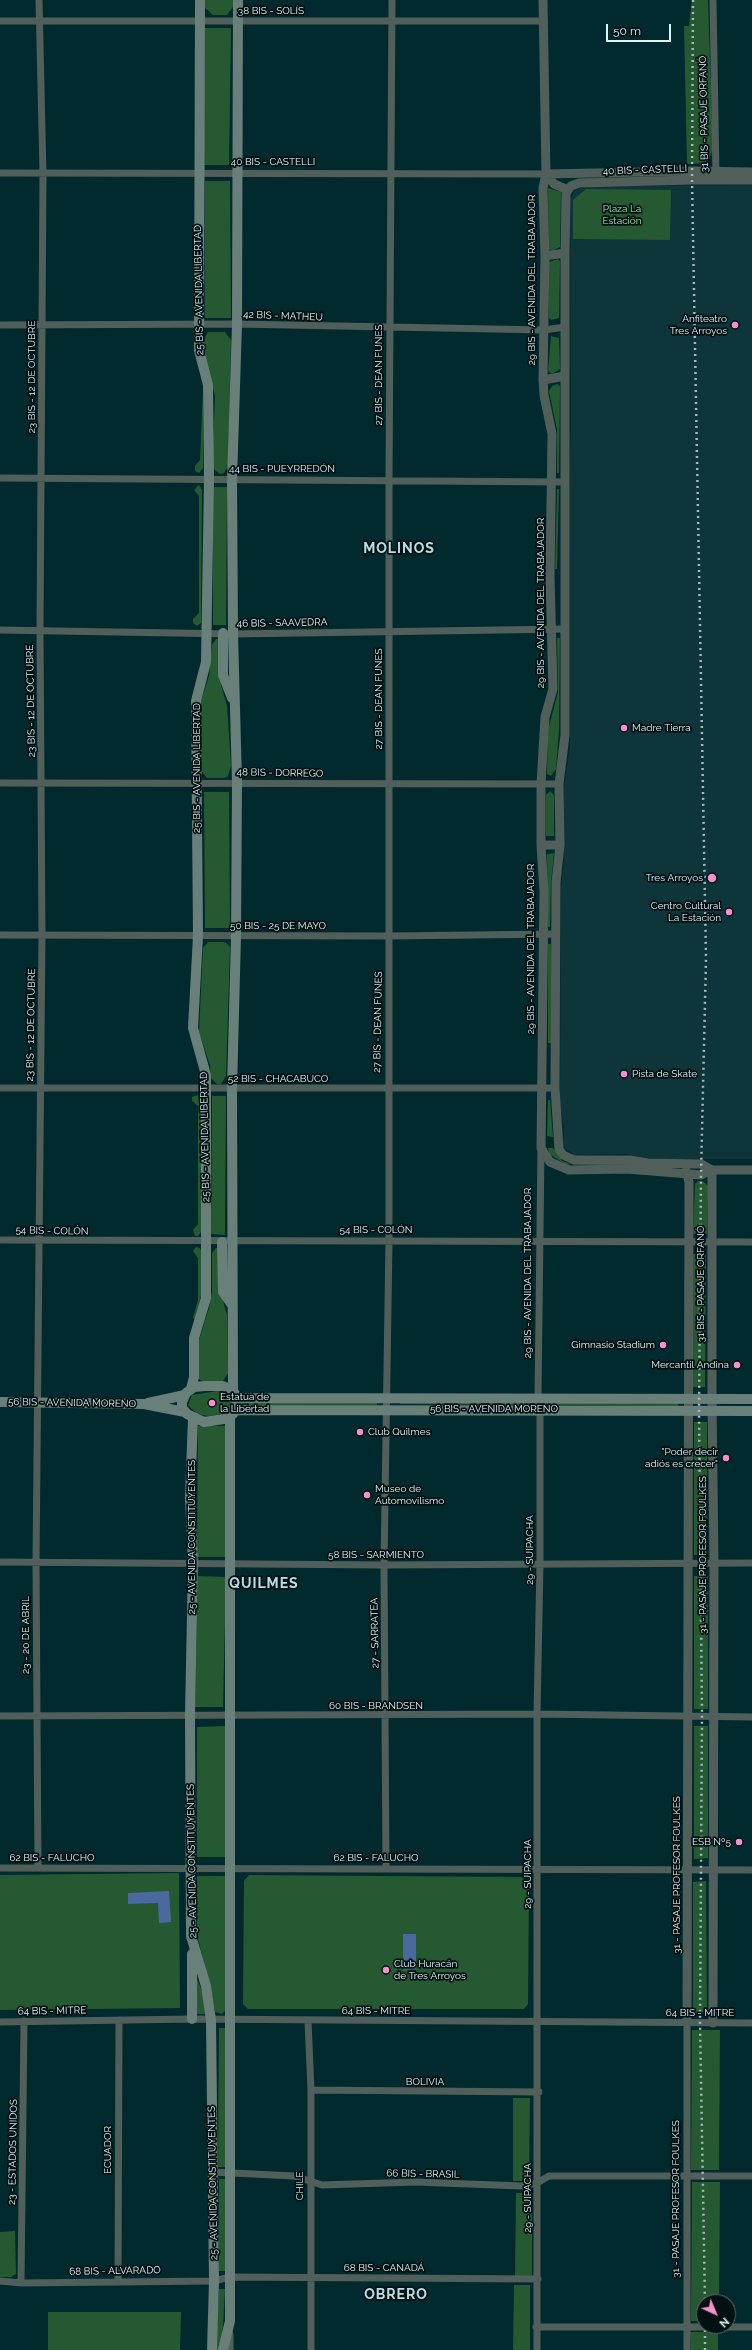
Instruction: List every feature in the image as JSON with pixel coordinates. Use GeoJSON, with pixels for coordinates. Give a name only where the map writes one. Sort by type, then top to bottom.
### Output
{"type":"FeatureCollection","features":[{"type":"Feature","properties":{"kind":"main road","name":"25 BIS - AVENIDA LIBERTAD"},"geometry":{"type":"LineString","coordinates":[[188,1392],[194,1376],[194,1338],[206,1298],[207,1090],[203,1060],[196,1045],[193,1028],[198,936],[196,701],[206,662],[209,479],[208,385],[198,350],[200,0]]}},
{"type":"Feature","properties":{"kind":"main road"},"geometry":{"type":"LineString","coordinates":[[235,1395],[223,1386],[214,1385],[188,1392],[182,1402],[185,1412],[193,1418],[212,1421],[233,1412],[235,1395],[232,1305],[227,1242],[236,936],[237,782],[234,702],[228,634],[237,324],[236,173],[238,0]]}},
{"type":"Feature","properties":{"kind":"main road","name":"56 BIS - AVENIDA MORENO"},"geometry":{"type":"LineString","coordinates":[[144,1404],[188,1392]]}},
{"type":"Feature","properties":{"kind":"main road","name":"56 BIS - AVENIDA MORENO"},"geometry":{"type":"LineString","coordinates":[[235,1395],[538,1397],[688,1400],[752,1399]]}},
{"type":"Feature","properties":{"kind":"main road","name":"56 BIS - AVENIDA MORENO"},"geometry":{"type":"LineString","coordinates":[[0,1402],[144,1404],[185,1412]]}},
{"type":"Feature","properties":{"kind":"main road","name":"56 BIS - AVENIDA MORENO"},"geometry":{"type":"LineString","coordinates":[[233,1412],[386,1409],[752,1411]]}},
{"type":"Feature","properties":{"kind":"main road","name":"25 - AVENIDA CONSTITUYENTES"},"geometry":{"type":"LineString","coordinates":[[223,2350],[230,2321],[229,1716],[233,1412]]}},
{"type":"Feature","properties":{"kind":"main road","name":"25 - AVENIDA CONSTITUYENTES"},"geometry":{"type":"LineString","coordinates":[[193,1418],[190,1498],[192,1562],[190,1715],[191,1936],[206,1986],[211,2020],[214,2280],[212,2350]]}},
{"type":"Feature","properties":{"kind":"main road"},"geometry":{"type":"LineString","coordinates":[[191,1936],[192,2019]]}},
{"type":"Feature","properties":{"kind":"street","name":"23 BIS - 12 DE OCTUBRE"},"geometry":{"type":"LineString","coordinates":[[39,1402],[42,935],[40,630],[43,174],[39,22],[40,0]]}},
{"type":"Feature","properties":{"kind":"street","name":"27 BIS - DEAN FUNES"},"geometry":{"type":"LineString","coordinates":[[386,1397],[389,1240],[387,1090],[390,784],[389,479],[392,0]]}},
{"type":"Feature","properties":{"kind":"street","name":"29 BIS - AVENIDA DEL TRABAJADOR"},"geometry":{"type":"LineString","coordinates":[[538,1397],[544,935],[544,891],[541,845],[541,784],[545,717],[553,689],[550,576],[552,434],[544,395],[543,380],[545,256],[543,188],[546,174],[543,0]]}},
{"type":"Feature","properties":{"kind":"street","name":"31 BIS - PASAJE ORFANÓ"},"geometry":{"type":"LineString","coordinates":[[713,0],[716,176]]}},
{"type":"Feature","properties":{"kind":"street","name":"38 BIS - SOLÍS"},"geometry":{"type":"LineString","coordinates":[[0,21],[543,21]]}},
{"type":"Feature","properties":{"kind":"street","name":"40 BIS - CASTELLI"},"geometry":{"type":"LineString","coordinates":[[0,173],[390,173],[716,176],[752,172]]}},
{"type":"Feature","properties":{"kind":"street"},"geometry":{"type":"LineString","coordinates":[[546,174],[554,184],[568,190],[566,194],[565,253],[565,734],[559,784],[560,844],[556,882],[556,1088],[559,1149],[563,1155],[574,1160],[630,1160],[648,1163],[701,1164],[712,1170]]}},
{"type":"Feature","properties":{"kind":"street","name":"40 BIS - CASTELLI"},"geometry":{"type":"LineString","coordinates":[[568,190],[571,186],[579,183],[658,176]]}},
{"type":"Feature","properties":{"kind":"street","name":"40 BIS - CASTELLI"},"geometry":{"type":"LineString","coordinates":[[716,176],[752,180]]}},
{"type":"Feature","properties":{"kind":"street"},"geometry":{"type":"LineString","coordinates":[[545,256],[565,253]]}},
{"type":"Feature","properties":{"kind":"street","name":"42 BIS - MATHEU"},"geometry":{"type":"LineString","coordinates":[[0,325],[198,326],[237,324],[390,329],[544,330],[565,327]]}},
{"type":"Feature","properties":{"kind":"street"},"geometry":{"type":"LineString","coordinates":[[543,380],[565,376]]}},
{"type":"Feature","properties":{"kind":"street","name":"44 BIS - PUEYRREDÓN"},"geometry":{"type":"LineString","coordinates":[[0,478],[232,480],[389,479],[565,482]]}},
{"type":"Feature","properties":{"kind":"street"},"geometry":{"type":"LineString","coordinates":[[550,576],[564,576]]}},
{"type":"Feature","properties":{"kind":"street","name":"46 BIS - SAAVEDRA"},"geometry":{"type":"LineString","coordinates":[[0,630],[228,634],[565,629]]}},
{"type":"Feature","properties":{"kind":"street","name":"48 BIS - DORREGO"},"geometry":{"type":"LineString","coordinates":[[0,783],[196,784],[237,782],[559,784]]}},
{"type":"Feature","properties":{"kind":"street"},"geometry":{"type":"LineString","coordinates":[[541,845],[560,844]]}},
{"type":"Feature","properties":{"kind":"street","name":"50 BIS - 25 DE MAYO"},"geometry":{"type":"LineString","coordinates":[[0,935],[389,936],[556,934]]}},
{"type":"Feature","properties":{"kind":"street"},"geometry":{"type":"LineString","coordinates":[[543,1050],[556,1049]]}},
{"type":"Feature","properties":{"kind":"street","name":"52 BIS - CHACABUCO"},"geometry":{"type":"LineString","coordinates":[[0,1088],[207,1090],[556,1088]]}},
{"type":"Feature","properties":{"kind":"street"},"geometry":{"type":"LineString","coordinates":[[559,1142],[541,1145],[550,1162],[569,1170],[628,1169],[687,1175],[701,1175],[712,1170],[752,1170]]}},
{"type":"Feature","properties":{"kind":"street","name":"31 BIS - PASAJE ORFANÓ"},"geometry":{"type":"LineString","coordinates":[[685,1164],[689,1182],[688,1400]]}},
{"type":"Feature","properties":{"kind":"street","name":"31 BIS - PASAJE ORFANÓ"},"geometry":{"type":"LineString","coordinates":[[712,1170],[712,1399]]}},
{"type":"Feature","properties":{"kind":"street","name":"54 BIS - COLÓN"},"geometry":{"type":"LineString","coordinates":[[0,1240],[206,1242],[389,1240],[752,1242]]}},
{"type":"Feature","properties":{"kind":"street","name":"27 - SARRATEA"},"geometry":{"type":"LineString","coordinates":[[386,1397],[384,1565],[386,1868]]}},
{"type":"Feature","properties":{"kind":"street","name":"29 - SUIPACHA"},"geometry":{"type":"LineString","coordinates":[[537,2350],[537,2183],[539,2092],[537,1714],[540,1564],[540,1410],[538,1397]]}},
{"type":"Feature","properties":{"kind":"street","name":"31 - PASAJE PROFESOR FOULKES"},"geometry":{"type":"LineString","coordinates":[[712,1399],[714,1563],[713,2023]]}},
{"type":"Feature","properties":{"kind":"street","name":"31 - PASAJE PROFESOR FOULKES"},"geometry":{"type":"LineString","coordinates":[[687,2350],[686,2175],[689,1716],[688,1400]]}},
{"type":"Feature","properties":{"kind":"street","name":"23 - 20 DE ABRIL"},"geometry":{"type":"LineString","coordinates":[[38,1868],[36,1563],[39,1402]]}},
{"type":"Feature","properties":{"kind":"street","name":"58 BIS - SARMIENTO"},"geometry":{"type":"LineString","coordinates":[[0,1562],[192,1562],[384,1565],[752,1563]]}},
{"type":"Feature","properties":{"kind":"street","name":"60 BIS - BRANDSEN"},"geometry":{"type":"LineString","coordinates":[[0,1716],[386,1716],[537,1714],[713,1717],[752,1716]]}},
{"type":"Feature","properties":{"kind":"street","name":"62 BIS - FALUCHO"},"geometry":{"type":"LineString","coordinates":[[0,1868],[191,1867],[752,1870]]}},
{"type":"Feature","properties":{"kind":"street","name":"64 BIS - MITRE"},"geometry":{"type":"LineString","coordinates":[[0,2022],[192,2019],[752,2023]]}},
{"type":"Feature","properties":{"kind":"street","name":"ECUADOR"},"geometry":{"type":"LineString","coordinates":[[118,2281],[119,2020]]}},
{"type":"Feature","properties":{"kind":"street","name":"23 - ESTADOS UNIDOS"},"geometry":{"type":"LineString","coordinates":[[21,2282],[24,2021]]}},
{"type":"Feature","properties":{"kind":"street","name":"CHILE"},"geometry":{"type":"LineString","coordinates":[[308,2021],[311,2090],[309,2279],[311,2350]]}},
{"type":"Feature","properties":{"kind":"street","name":"BOLIVIA"},"geometry":{"type":"LineString","coordinates":[[311,2090],[539,2092]]}},
{"type":"Feature","properties":{"kind":"street","name":"66 BIS - BRASIL"},"geometry":{"type":"LineString","coordinates":[[212,2172],[294,2176],[310,2179],[322,2185],[415,2182],[522,2186],[537,2183],[549,2176],[752,2176]]}},
{"type":"Feature","properties":{"kind":"street","name":"68 BIS - ALVARADO"},"geometry":{"type":"LineString","coordinates":[[0,2281],[214,2280],[230,2277]]}},
{"type":"Feature","properties":{"kind":"street","name":"68 BIS - CANADÁ"},"geometry":{"type":"LineString","coordinates":[[230,2277],[309,2279],[538,2279]]}},
{"type":"Feature","properties":{"kind":"street","name":"25 - AVENIDA CONSTITUYENTES"},"geometry":{"type":"LineString","coordinates":[[230,2321],[230,2350]]}},
{"type":"Feature","properties":{"kind":"street"},"geometry":{"type":"LineString","coordinates":[[536,2327],[752,2327]]}},
{"type":"Feature","properties":{"kind":"shaded area"},"geometry":{"type":"Polygon","coordinates":[[[752,185],[752,1159],[651,1159],[627,1154],[574,1155],[563,1145],[564,1127],[560,1107],[561,887],[564,861],[564,786],[570,747],[570,199],[575,190],[587,186],[752,185]]]}},
{"type":"Feature","properties":{"kind":"green space"},"geometry":{"type":"Polygon","coordinates":[[[205,0],[233,0],[233,7],[227,15],[213,15],[205,8],[205,0]]]}},
{"type":"Feature","properties":{"kind":"green space"},"geometry":{"type":"Polygon","coordinates":[[[692,0],[708,0],[713,149],[708,163],[687,164],[684,26],[689,26],[692,0]]]}},
{"type":"Feature","properties":{"kind":"green space"},"geometry":{"type":"Polygon","coordinates":[[[205,28],[231,28],[229,165],[203,165],[205,28]]]}},
{"type":"Feature","properties":{"kind":"green space"},"geometry":{"type":"Polygon","coordinates":[[[205,181],[230,181],[231,318],[205,318],[205,181]]]}},
{"type":"Feature","properties":{"kind":"green space"},"geometry":{"type":"Polygon","coordinates":[[[548,188],[561,192],[560,247],[552,251],[549,249],[548,188]]]}},
{"type":"Feature","properties":{"kind":"green space","name":"Plaza La Estación"},"geometry":{"type":"Polygon","coordinates":[[[586,189],[671,190],[670,240],[573,239],[573,200],[586,189]]]}},
{"type":"Feature","properties":{"kind":"green space"},"geometry":{"type":"Polygon","coordinates":[[[558,259],[560,261],[559,318],[551,320],[549,318],[549,262],[558,259]]]}},
{"type":"Feature","properties":{"kind":"green space"},"geometry":{"type":"Polygon","coordinates":[[[208,332],[225,332],[231,340],[228,466],[224,473],[220,474],[212,468],[215,396],[204,350],[204,339],[208,332]]]}},
{"type":"Feature","properties":{"kind":"green space"},"geometry":{"type":"Polygon","coordinates":[[[551,336],[559,338],[560,369],[552,374],[548,371],[551,336]]]}},
{"type":"Feature","properties":{"kind":"green space"},"geometry":{"type":"Polygon","coordinates":[[[557,384],[560,386],[559,473],[557,473],[557,430],[549,391],[552,386],[557,384]]]}},
{"type":"Feature","properties":{"kind":"green space"},"geometry":{"type":"Polygon","coordinates":[[[203,390],[203,468],[199,473],[195,471],[195,466],[200,460],[203,390]]]}},
{"type":"Feature","properties":{"kind":"green space"},"geometry":{"type":"Polygon","coordinates":[[[199,485],[202,490],[201,623],[197,626],[193,623],[193,619],[199,613],[199,496],[194,490],[199,485]]]}},
{"type":"Feature","properties":{"kind":"green space"},"geometry":{"type":"Polygon","coordinates":[[[213,487],[227,487],[226,625],[213,625],[213,487]]]}},
{"type":"Feature","properties":{"kind":"green space"},"geometry":{"type":"Polygon","coordinates":[[[557,489],[559,489],[557,569],[555,569],[557,489]]]}},
{"type":"Feature","properties":{"kind":"green space"},"geometry":{"type":"Polygon","coordinates":[[[557,638],[560,638],[559,730],[556,769],[551,776],[547,774],[548,730],[558,692],[557,638]]]}},
{"type":"Feature","properties":{"kind":"green space"},"geometry":{"type":"Polygon","coordinates":[[[216,639],[219,639],[221,685],[227,706],[231,766],[228,776],[224,778],[207,778],[202,772],[200,704],[209,676],[212,645],[216,639]]]}},
{"type":"Feature","properties":{"kind":"green space"},"geometry":{"type":"Polygon","coordinates":[[[550,791],[554,795],[554,836],[546,836],[546,795],[550,791]]]}},
{"type":"Feature","properties":{"kind":"green space"},"geometry":{"type":"Polygon","coordinates":[[[204,792],[229,792],[230,928],[205,928],[204,792]]]}},
{"type":"Feature","properties":{"kind":"green space"},"geometry":{"type":"Polygon","coordinates":[[[554,853],[551,883],[550,927],[548,927],[547,854],[554,853]]]}},
{"type":"Feature","properties":{"kind":"green space"},"geometry":{"type":"Polygon","coordinates":[[[208,942],[224,942],[228,944],[230,948],[226,1076],[221,1084],[217,1084],[211,1078],[210,1065],[199,1032],[203,948],[208,942]]]}},
{"type":"Feature","properties":{"kind":"green space"},"geometry":{"type":"Polygon","coordinates":[[[548,944],[551,944],[551,1043],[548,1043],[548,944]]]}},
{"type":"Feature","properties":{"kind":"green space"},"geometry":{"type":"Polygon","coordinates":[[[198,1095],[201,1101],[201,1232],[198,1236],[195,1236],[193,1230],[198,1224],[198,1106],[192,1101],[192,1097],[198,1095]]]}},
{"type":"Feature","properties":{"kind":"green space"},"geometry":{"type":"Polygon","coordinates":[[[212,1096],[226,1096],[225,1235],[211,1234],[212,1096]]]}},
{"type":"Feature","properties":{"kind":"green space"},"geometry":{"type":"Polygon","coordinates":[[[548,1100],[550,1100],[553,1137],[547,1136],[548,1100]]]}},
{"type":"Feature","properties":{"kind":"green space"},"geometry":{"type":"Polygon","coordinates":[[[548,1148],[553,1148],[562,1161],[572,1164],[627,1164],[644,1167],[565,1164],[549,1154],[548,1148]]]}},
{"type":"Feature","properties":{"kind":"green space"},"geometry":{"type":"Polygon","coordinates":[[[698,1181],[703,1181],[708,1186],[707,1234],[693,1234],[695,1184],[698,1181]]]}},
{"type":"Feature","properties":{"kind":"green space"},"geometry":{"type":"Polygon","coordinates":[[[196,1247],[200,1248],[201,1251],[201,1296],[195,1319],[193,1318],[198,1300],[198,1258],[193,1251],[196,1247]]]}},
{"type":"Feature","properties":{"kind":"green space"},"geometry":{"type":"Polygon","coordinates":[[[216,1248],[219,1248],[221,1294],[227,1315],[228,1373],[223,1381],[202,1381],[199,1379],[199,1340],[209,1308],[212,1292],[212,1253],[216,1248]]]}},
{"type":"Feature","properties":{"kind":"green space"},"geometry":{"type":"Polygon","coordinates":[[[692,1254],[706,1254],[705,1387],[691,1387],[692,1254]]]}},
{"type":"Feature","properties":{"kind":"green space"},"geometry":{"type":"Polygon","coordinates":[[[218,1391],[231,1396],[233,1408],[228,1413],[208,1416],[197,1414],[188,1405],[192,1395],[218,1391]]]}},
{"type":"Feature","properties":{"kind":"green space"},"geometry":{"type":"Polygon","coordinates":[[[377,1401],[377,1405],[249,1406],[249,1403],[377,1401]]]}},
{"type":"Feature","properties":{"kind":"green space"},"geometry":{"type":"Polygon","coordinates":[[[400,1401],[528,1401],[528,1405],[400,1404],[400,1401]]]}},
{"type":"Feature","properties":{"kind":"green space"},"geometry":{"type":"Polygon","coordinates":[[[550,1402],[678,1402],[678,1406],[550,1405],[550,1402]]]}},
{"type":"Feature","properties":{"kind":"green space"},"geometry":{"type":"Polygon","coordinates":[[[694,1422],[707,1422],[707,1555],[694,1555],[694,1422]]]}},
{"type":"Feature","properties":{"kind":"green space"},"geometry":{"type":"Polygon","coordinates":[[[198,1426],[226,1426],[225,1557],[197,1557],[198,1426]]]}},
{"type":"Feature","properties":{"kind":"green space"},"geometry":{"type":"Polygon","coordinates":[[[198,1576],[226,1577],[223,1707],[195,1707],[198,1576]]]}},
{"type":"Feature","properties":{"kind":"green space"},"geometry":{"type":"Polygon","coordinates":[[[694,1576],[708,1576],[708,1709],[694,1709],[694,1576]]]}},
{"type":"Feature","properties":{"kind":"green space"},"geometry":{"type":"Polygon","coordinates":[[[225,1726],[225,1857],[197,1857],[197,1727],[225,1726]]]}},
{"type":"Feature","properties":{"kind":"green space"},"geometry":{"type":"Polygon","coordinates":[[[694,1726],[708,1726],[708,1858],[694,1859],[694,1726]]]}},
{"type":"Feature","properties":{"kind":"green space"},"geometry":{"type":"Polygon","coordinates":[[[179,1873],[180,2008],[0,2010],[0,1875],[179,1873]]]}},
{"type":"Feature","properties":{"kind":"green space","name":"Club Huracán de Tres Arroyos"},"geometry":{"type":"Polygon","coordinates":[[[249,1875],[522,1877],[529,1885],[528,2004],[524,2009],[248,2009],[243,2004],[244,1881],[249,1875]]]}},
{"type":"Feature","properties":{"kind":"green space"},"geometry":{"type":"Polygon","coordinates":[[[197,1876],[225,1876],[225,2011],[222,2014],[215,2012],[211,1988],[197,1936],[197,1876]]]}},
{"type":"Feature","properties":{"kind":"green space"},"geometry":{"type":"Polygon","coordinates":[[[706,1881],[707,2014],[693,2014],[693,1882],[706,1881]]]}},
{"type":"Feature","properties":{"kind":"green space"},"geometry":{"type":"Polygon","coordinates":[[[197,1978],[203,1994],[207,2014],[196,2014],[197,1978]]]}},
{"type":"Feature","properties":{"kind":"green space"},"geometry":{"type":"Polygon","coordinates":[[[219,2028],[225,2028],[225,2167],[218,2167],[219,2028]]]}},
{"type":"Feature","properties":{"kind":"green space"},"geometry":{"type":"Polygon","coordinates":[[[692,2030],[720,2030],[719,2170],[691,2170],[692,2030]]]}},
{"type":"Feature","properties":{"kind":"green space"},"geometry":{"type":"Polygon","coordinates":[[[513,2098],[530,2098],[529,2181],[513,2181],[513,2098]]]}},
{"type":"Feature","properties":{"kind":"green space"},"geometry":{"type":"Polygon","coordinates":[[[219,2179],[225,2179],[225,2271],[219,2271],[219,2179]]]}},
{"type":"Feature","properties":{"kind":"green space"},"geometry":{"type":"Polygon","coordinates":[[[692,2182],[720,2182],[719,2294],[696,2294],[696,2321],[691,2321],[692,2182]]]}},
{"type":"Feature","properties":{"kind":"green space"},"geometry":{"type":"Polygon","coordinates":[[[516,2193],[532,2193],[532,2276],[515,2276],[516,2193]]]}},
{"type":"Feature","properties":{"kind":"green space"},"geometry":{"type":"Polygon","coordinates":[[[15,2231],[16,2274],[11,2277],[0,2277],[0,2232],[15,2231]]]}},
{"type":"Feature","properties":{"kind":"green space"},"geometry":{"type":"Polygon","coordinates":[[[514,2285],[530,2285],[530,2350],[513,2350],[514,2285]]]}},
{"type":"Feature","properties":{"kind":"green space"},"geometry":{"type":"Polygon","coordinates":[[[219,2289],[225,2289],[220,2350],[216,2350],[219,2289]]]}},
{"type":"Feature","properties":{"kind":"green space"},"geometry":{"type":"Polygon","coordinates":[[[48,2312],[181,2312],[180,2350],[48,2350],[48,2312]]]}},
{"type":"Feature","properties":{"kind":"green space"},"geometry":{"type":"Polygon","coordinates":[[[690,2332],[696,2332],[696,2334],[718,2334],[718,2350],[691,2350],[690,2332]]]}},
{"type":"Feature","properties":{"kind":"water"},"geometry":{"type":"Polygon","coordinates":[[[169,1891],[171,1922],[159,1923],[158,1903],[128,1904],[128,1893],[169,1891]]]}},
{"type":"Feature","properties":{"kind":"water"},"geometry":{"type":"Polygon","coordinates":[[[403,1934],[416,1934],[416,1969],[403,1970],[403,1934]]]}},
{"type":"Feature","properties":{"kind":"railway"},"geometry":{"type":"LineString","coordinates":[[693,0],[692,180],[706,958],[701,1175],[699,1410],[702,1716],[700,2023],[705,2294]]}},
{"type":"Feature","properties":{"kind":"railway"},"geometry":{"type":"LineString","coordinates":[[705,2334],[705,2350]]}},
{"type":"Feature","properties":{"kind":"place","name":"Anfiteatro Tres Arroyos"},"geometry":{"type":"Point","coordinates":[735,325]}},
{"type":"Feature","properties":{"kind":"place","name":"Madre Tierra"},"geometry":{"type":"Point","coordinates":[624,728]}},
{"type":"Feature","properties":{"kind":"place","name":"Tres Arroyos"},"geometry":{"type":"Point","coordinates":[712,878]}},
{"type":"Feature","properties":{"kind":"place","name":"Centro Cultural La Estación"},"geometry":{"type":"Point","coordinates":[729,912]}},
{"type":"Feature","properties":{"kind":"place","name":"Pista de Skate"},"geometry":{"type":"Point","coordinates":[624,1074]}},
{"type":"Feature","properties":{"kind":"place","name":"Gimnasio Stadium"},"geometry":{"type":"Point","coordinates":[663,1345]}},
{"type":"Feature","properties":{"kind":"place","name":"Mercantil Andina"},"geometry":{"type":"Point","coordinates":[737,1365]}},
{"type":"Feature","properties":{"kind":"place","name":"Estatua de la Libertad"},"geometry":{"type":"Point","coordinates":[212,1403]}},
{"type":"Feature","properties":{"kind":"place","name":"Club Quilmes"},"geometry":{"type":"Point","coordinates":[360,1432]}},
{"type":"Feature","properties":{"kind":"place","name":"\"Poder decir adiós es crecer\""},"geometry":{"type":"Point","coordinates":[726,1458]}},
{"type":"Feature","properties":{"kind":"place","name":"Museo de Automovilismo"},"geometry":{"type":"Point","coordinates":[367,1495]}},
{"type":"Feature","properties":{"kind":"place","name":"ESB Nº5"},"geometry":{"type":"Point","coordinates":[739,1842]}},
{"type":"Feature","properties":{"kind":"place","name":"Club Huracán de Tres Arroyos"},"geometry":{"type":"Point","coordinates":[386,1970]}},
{"type":"Feature","properties":{"kind":"district","name":"MOLINOS"},"geometry":{"type":"Point","coordinates":[399,549]}},
{"type":"Feature","properties":{"kind":"district","name":"QUILMES"},"geometry":{"type":"Point","coordinates":[264,1584]}},
{"type":"Feature","properties":{"kind":"district","name":"OBRERO"},"geometry":{"type":"Point","coordinates":[396,2295]}}]}
